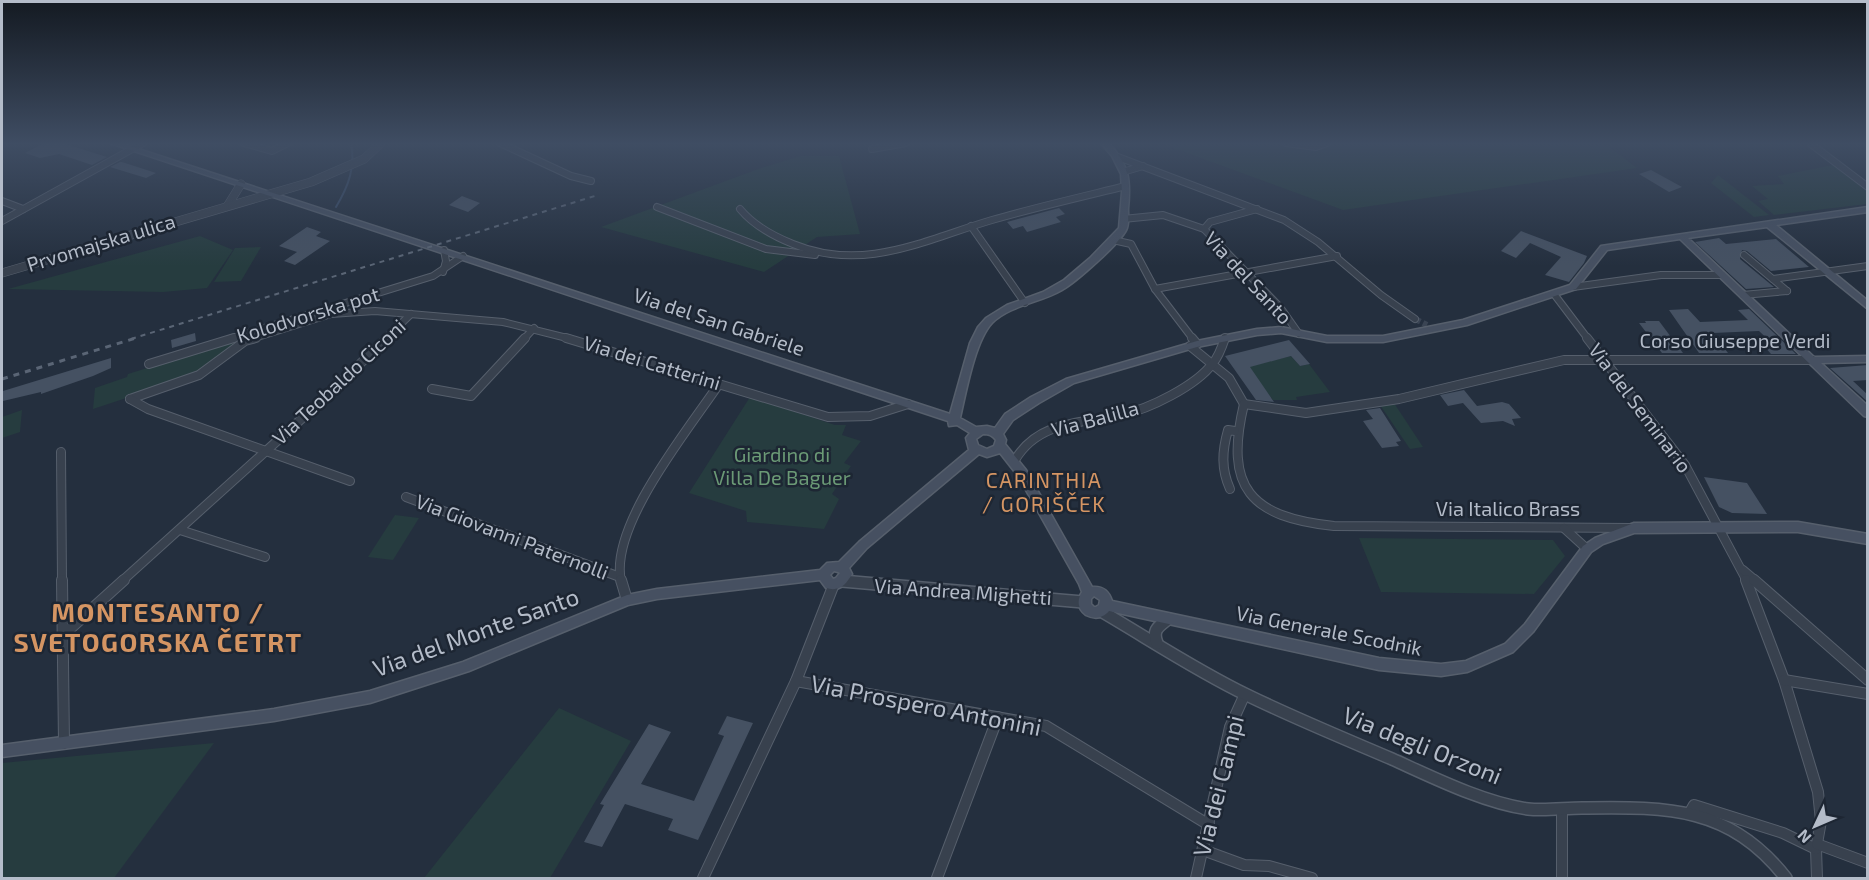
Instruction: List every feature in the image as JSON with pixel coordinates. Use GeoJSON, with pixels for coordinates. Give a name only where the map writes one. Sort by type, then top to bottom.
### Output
{"type":"FeatureCollection","features":[{"type":"Feature","properties":{"kind":"main road","name":"Via del San Gabriele"},"geometry":{"type":"LineString","coordinates":[[241,184],[908,404],[954,421],[974,433]]}},
{"type":"Feature","properties":{"kind":"main road"},"geometry":{"type":"LineString","coordinates":[[954,421],[980,331],[990,317],[1061,287],[1113,240],[1123,223],[1126,186]]}},
{"type":"Feature","properties":{"kind":"main road"},"geometry":{"type":"LineString","coordinates":[[1086,598],[1080,571],[1049,524],[1015,460],[998,440],[989,430],[974,433],[971,444],[976,450],[987,453],[998,440],[1009,417],[1070,381],[1193,345],[1257,332],[1281,330],[1346,340],[1383,339],[1431,327],[1464,323],[1574,287],[1604,248],[1868,209]]}},
{"type":"Feature","properties":{"kind":"main road"},"geometry":{"type":"LineString","coordinates":[[1769,224],[1868,306]]}},
{"type":"Feature","properties":{"kind":"main road"},"geometry":{"type":"LineString","coordinates":[[1682,237],[1868,413]]}},
{"type":"Feature","properties":{"kind":"main road","name":"Corso Giuseppe Verdi"},"geometry":{"type":"LineString","coordinates":[[1812,360],[1868,359]]}},
{"type":"Feature","properties":{"kind":"main road"},"geometry":{"type":"LineString","coordinates":[[823,575],[826,582],[838,583],[846,574],[842,567],[863,545],[976,450]]}},
{"type":"Feature","properties":{"kind":"main road","name":"Via Italico Brass"},"geometry":{"type":"LineString","coordinates":[[1634,528],[1798,527],[1868,539]]}},
{"type":"Feature","properties":{"kind":"main road","name":"Via Generale Scodnik"},"geometry":{"type":"LineString","coordinates":[[1104,608],[1168,619],[1379,664],[1432,670],[1467,666],[1509,648],[1529,628],[1587,549],[1599,541],[1634,528]]}},
{"type":"Feature","properties":{"kind":"main road","name":"Via del Monte Santo"},"geometry":{"type":"LineString","coordinates":[[2,751],[274,715],[370,697],[465,667],[627,600],[657,594],[823,575],[831,566],[842,567]]}},
{"type":"Feature","properties":{"kind":"main road","name":"Via degli Orzoni"},"geometry":{"type":"LineString","coordinates":[[1086,598],[1092,612],[1104,608]]}},
{"type":"Feature","properties":{"kind":"street"},"geometry":{"type":"LineString","coordinates":[[2,221],[68,184]]}},
{"type":"Feature","properties":{"kind":"street"},"geometry":{"type":"LineString","coordinates":[[228,205],[241,184]]}},
{"type":"Feature","properties":{"kind":"street","name":"Prvomajska ulica"},"geometry":{"type":"LineString","coordinates":[[2,273],[299,184]]}},
{"type":"Feature","properties":{"kind":"street"},"geometry":{"type":"LineString","coordinates":[[1194,184],[1257,209],[1310,234],[1376,292],[1415,319]]}},
{"type":"Feature","properties":{"kind":"street"},"geometry":{"type":"LineString","coordinates":[[657,207],[709,229],[766,249],[840,257],[920,243],[1042,205],[1126,186]]}},
{"type":"Feature","properties":{"kind":"street"},"geometry":{"type":"LineString","coordinates":[[2,201],[23,209]]}},
{"type":"Feature","properties":{"kind":"street"},"geometry":{"type":"LineString","coordinates":[[740,209],[749,220],[787,242],[840,257]]}},
{"type":"Feature","properties":{"kind":"street"},"geometry":{"type":"LineString","coordinates":[[1204,229],[1210,222],[1257,209]]}},
{"type":"Feature","properties":{"kind":"street","name":"Via del Santo"},"geometry":{"type":"LineString","coordinates":[[1123,223],[1163,215],[1204,229],[1280,307],[1299,334]]}},
{"type":"Feature","properties":{"kind":"street"},"geometry":{"type":"LineString","coordinates":[[971,226],[1025,303]]}},
{"type":"Feature","properties":{"kind":"street"},"geometry":{"type":"LineString","coordinates":[[1113,240],[1131,243],[1155,289],[1193,345],[1229,376],[1244,404]]}},
{"type":"Feature","properties":{"kind":"street"},"geometry":{"type":"LineString","coordinates":[[443,272],[446,261],[444,250]]}},
{"type":"Feature","properties":{"kind":"street"},"geometry":{"type":"LineString","coordinates":[[1743,295],[1787,291],[1744,255]]}},
{"type":"Feature","properties":{"kind":"street","name":"Kolodvorska pot"},"geometry":{"type":"LineString","coordinates":[[149,364],[443,272],[463,256]]}},
{"type":"Feature","properties":{"kind":"street"},"geometry":{"type":"LineString","coordinates":[[1155,289],[1337,256]]}},
{"type":"Feature","properties":{"kind":"street"},"geometry":{"type":"LineString","coordinates":[[1773,279],[1868,266]]}},
{"type":"Feature","properties":{"kind":"street"},"geometry":{"type":"LineString","coordinates":[[1574,287],[1661,275],[1722,275]]}},
{"type":"Feature","properties":{"kind":"street","name":"Via del Seminario"},"geometry":{"type":"LineString","coordinates":[[1554,294],[1685,465],[1742,569]]}},
{"type":"Feature","properties":{"kind":"street","name":"Via dei Catterini"},"geometry":{"type":"LineString","coordinates":[[266,450],[148,409],[130,399],[199,375],[245,341],[331,314],[375,311],[534,328],[828,417],[847,419],[889,414],[908,404]]}},
{"type":"Feature","properties":{"kind":"street","name":"Via Teobaldo Ciconi"},"geometry":{"type":"LineString","coordinates":[[63,634],[180,530],[411,314]]}},
{"type":"Feature","properties":{"kind":"street"},"geometry":{"type":"LineString","coordinates":[[432,389],[471,396],[534,328]]}},
{"type":"Feature","properties":{"kind":"street"},"geometry":{"type":"LineString","coordinates":[[1213,364],[1225,338]]}},
{"type":"Feature","properties":{"kind":"street","name":"Corso Giuseppe Verdi"},"geometry":{"type":"LineString","coordinates":[[1244,404],[1306,413],[1392,400],[1489,380],[1564,360],[1812,360]]}},
{"type":"Feature","properties":{"kind":"street","name":"Via Balilla"},"geometry":{"type":"LineString","coordinates":[[1015,460],[1020,447],[1029,438],[1059,427],[1140,410],[1213,364]]}},
{"type":"Feature","properties":{"kind":"street"},"geometry":{"type":"LineString","coordinates":[[627,600],[617,576],[621,551],[637,507],[719,384]]}},
{"type":"Feature","properties":{"kind":"street","name":"Via Italico Brass"},"geometry":{"type":"LineString","coordinates":[[1244,404],[1235,431],[1236,470],[1241,483],[1248,493],[1271,511],[1299,522],[1334,526],[1634,528]]}},
{"type":"Feature","properties":{"kind":"street"},"geometry":{"type":"LineString","coordinates":[[1230,489],[1222,472],[1223,446],[1228,430],[1235,431]]}},
{"type":"Feature","properties":{"kind":"street","name":"Via Teobaldo Ciconi"},"geometry":{"type":"LineString","coordinates":[[266,450],[350,481]]}},
{"type":"Feature","properties":{"kind":"street"},"geometry":{"type":"LineString","coordinates":[[61,452],[64,744]]}},
{"type":"Feature","properties":{"kind":"street","name":"Via Giovanni Paternolli"},"geometry":{"type":"LineString","coordinates":[[406,497],[617,576]]}},
{"type":"Feature","properties":{"kind":"street"},"geometry":{"type":"LineString","coordinates":[[1562,527],[1587,549]]}},
{"type":"Feature","properties":{"kind":"street"},"geometry":{"type":"LineString","coordinates":[[180,530],[265,557]]}},
{"type":"Feature","properties":{"kind":"street"},"geometry":{"type":"LineString","coordinates":[[1742,569],[1868,680]]}},
{"type":"Feature","properties":{"kind":"street"},"geometry":{"type":"LineString","coordinates":[[1742,569],[1784,680],[1818,792],[1821,821],[1817,846],[1816,879]]}},
{"type":"Feature","properties":{"kind":"street"},"geometry":{"type":"LineString","coordinates":[[703,879],[796,681],[838,583]]}},
{"type":"Feature","properties":{"kind":"street","name":"Via Andrea Mighetti"},"geometry":{"type":"LineString","coordinates":[[838,583],[1086,598]]}},
{"type":"Feature","properties":{"kind":"street","name":"Via degli Orzoni"},"geometry":{"type":"LineString","coordinates":[[1104,608],[1157,643],[1245,694],[1435,778],[1494,800],[1528,809],[1654,807],[1690,812],[1735,832],[1752,843],[1768,855],[1786,879]]}},
{"type":"Feature","properties":{"kind":"street"},"geometry":{"type":"LineString","coordinates":[[1157,643],[1154,635],[1156,628],[1168,619]]}},
{"type":"Feature","properties":{"kind":"street"},"geometry":{"type":"LineString","coordinates":[[1784,680],[1868,694]]}},
{"type":"Feature","properties":{"kind":"street","name":"Via Prospero Antonini"},"geometry":{"type":"LineString","coordinates":[[796,681],[1046,726],[1209,825]]}},
{"type":"Feature","properties":{"kind":"street","name":"Via dei Campi"},"geometry":{"type":"LineString","coordinates":[[1196,879],[1230,727],[1245,694]]}},
{"type":"Feature","properties":{"kind":"street"},"geometry":{"type":"LineString","coordinates":[[937,879],[998,717]]}},
{"type":"Feature","properties":{"kind":"street","name":"Via degli Orzoni"},"geometry":{"type":"LineString","coordinates":[[1690,812],[1694,805],[1817,846]]}},
{"type":"Feature","properties":{"kind":"street"},"geometry":{"type":"LineString","coordinates":[[1562,810],[1562,879]]}},
{"type":"Feature","properties":{"kind":"street"},"geometry":{"type":"LineString","coordinates":[[1817,846],[1868,863]]}},
{"type":"Feature","properties":{"kind":"street"},"geometry":{"type":"LineString","coordinates":[[1203,850],[1244,865],[1269,866],[1312,879]]}},
{"type":"Feature","properties":{"kind":"green space"},"geometry":{"type":"Polygon","coordinates":[[[717,184],[847,184],[860,234],[817,237],[764,272],[601,227],[717,184]]]}},
{"type":"Feature","properties":{"kind":"green space"},"geometry":{"type":"Polygon","coordinates":[[[1272,184],[1525,184],[1343,210],[1272,184]]]}},
{"type":"Feature","properties":{"kind":"green space"},"geometry":{"type":"Polygon","coordinates":[[[1712,184],[1730,184],[1769,215],[1754,217],[1712,184]]]}},
{"type":"Feature","properties":{"kind":"green space"},"geometry":{"type":"Polygon","coordinates":[[[1858,184],[1867,191],[1867,204],[1774,215],[1758,201],[1768,199],[1752,186],[1858,184]]]}},
{"type":"Feature","properties":{"kind":"green space"},"geometry":{"type":"Polygon","coordinates":[[[200,236],[233,250],[207,288],[163,292],[8,289],[200,236]]]}},
{"type":"Feature","properties":{"kind":"green space"},"geometry":{"type":"Polygon","coordinates":[[[261,247],[241,281],[214,282],[235,248],[261,247]]]}},
{"type":"Feature","properties":{"kind":"green space"},"geometry":{"type":"Polygon","coordinates":[[[240,339],[243,341],[199,374],[93,409],[95,388],[127,377],[128,374],[240,339]]]}},
{"type":"Feature","properties":{"kind":"green space"},"geometry":{"type":"Polygon","coordinates":[[[1291,356],[1300,366],[1309,364],[1330,392],[1296,397],[1297,400],[1273,400],[1247,367],[1291,356]]]}},
{"type":"Feature","properties":{"kind":"green space","name":"Giardino di Villa De Baguer"},"geometry":{"type":"Polygon","coordinates":[[[750,397],[835,425],[846,425],[842,435],[861,441],[844,463],[851,466],[832,494],[839,499],[824,529],[747,522],[746,511],[689,493],[750,397]]]}},
{"type":"Feature","properties":{"kind":"green space"},"geometry":{"type":"Polygon","coordinates":[[[1392,400],[1423,447],[1410,449],[1378,402],[1392,400]]]}},
{"type":"Feature","properties":{"kind":"green space"},"geometry":{"type":"Polygon","coordinates":[[[22,410],[20,432],[2,438],[2,417],[22,410]]]}},
{"type":"Feature","properties":{"kind":"green space"},"geometry":{"type":"Polygon","coordinates":[[[395,515],[419,518],[393,560],[368,557],[395,515]]]}},
{"type":"Feature","properties":{"kind":"green space"},"geometry":{"type":"Polygon","coordinates":[[[1359,538],[1553,540],[1565,556],[1534,594],[1381,592],[1359,538]]]}},
{"type":"Feature","properties":{"kind":"green space"},"geometry":{"type":"Polygon","coordinates":[[[559,708],[631,741],[550,878],[424,878],[559,708]]]}},
{"type":"Feature","properties":{"kind":"green space"},"geometry":{"type":"Polygon","coordinates":[[[214,743],[114,878],[2,878],[2,763],[214,743]]]}},
{"type":"Feature","properties":{"kind":"building"},"geometry":{"type":"Polygon","coordinates":[[[1656,184],[1677,184],[1682,187],[1669,192],[1656,184]]]}},
{"type":"Feature","properties":{"kind":"building"},"geometry":{"type":"Polygon","coordinates":[[[462,196],[480,203],[468,212],[449,205],[462,196]]]}},
{"type":"Feature","properties":{"kind":"building"},"geometry":{"type":"Polygon","coordinates":[[[1059,208],[1065,214],[1056,217],[1061,222],[1027,232],[1023,226],[1013,229],[1007,222],[1059,208]]]}},
{"type":"Feature","properties":{"kind":"building"},"geometry":{"type":"Polygon","coordinates":[[[307,227],[321,232],[316,236],[330,241],[295,265],[284,261],[297,252],[279,246],[307,227]]]}},
{"type":"Feature","properties":{"kind":"building"},"geometry":{"type":"Polygon","coordinates":[[[1521,231],[1587,256],[1584,263],[1569,282],[1545,275],[1561,257],[1530,243],[1516,258],[1501,251],[1521,231]]]}},
{"type":"Feature","properties":{"kind":"building"},"geometry":{"type":"Polygon","coordinates":[[[1719,238],[1726,244],[1776,239],[1809,267],[1771,271],[1747,251],[1742,250],[1740,259],[1774,287],[1746,289],[1695,242],[1719,238]]]}},
{"type":"Feature","properties":{"kind":"building"},"geometry":{"type":"Polygon","coordinates":[[[1688,309],[1700,322],[1748,320],[1738,310],[1749,309],[1796,354],[1771,354],[1764,346],[1775,346],[1759,331],[1713,333],[1728,353],[1699,353],[1669,310],[1688,309]]]}},
{"type":"Feature","properties":{"kind":"building"},"geometry":{"type":"Polygon","coordinates":[[[1645,321],[1659,321],[1683,353],[1662,353],[1639,323],[1646,323],[1645,321]]]}},
{"type":"Feature","properties":{"kind":"building"},"geometry":{"type":"Polygon","coordinates":[[[195,333],[196,341],[172,348],[171,340],[195,333]]]}},
{"type":"Feature","properties":{"kind":"building"},"geometry":{"type":"Polygon","coordinates":[[[1289,340],[1310,364],[1300,366],[1291,356],[1250,367],[1274,402],[1256,400],[1225,356],[1289,340]]]}},
{"type":"Feature","properties":{"kind":"building"},"geometry":{"type":"Polygon","coordinates":[[[111,358],[111,368],[93,376],[41,394],[41,392],[3,401],[3,391],[111,358]]]}},
{"type":"Feature","properties":{"kind":"building"},"geometry":{"type":"Polygon","coordinates":[[[1868,365],[1868,380],[1853,381],[1868,395],[1868,402],[1830,368],[1868,365]]]}},
{"type":"Feature","properties":{"kind":"building"},"geometry":{"type":"Polygon","coordinates":[[[1464,390],[1477,406],[1502,402],[1509,404],[1521,418],[1512,419],[1515,426],[1503,421],[1481,423],[1463,403],[1448,406],[1440,395],[1464,390]]]}},
{"type":"Feature","properties":{"kind":"building"},"geometry":{"type":"Polygon","coordinates":[[[1380,408],[1401,441],[1396,442],[1399,446],[1382,448],[1363,421],[1373,419],[1366,410],[1380,408]]]}},
{"type":"Feature","properties":{"kind":"building"},"geometry":{"type":"Polygon","coordinates":[[[1704,477],[1747,483],[1767,514],[1732,513],[1719,507],[1704,477]]]}},
{"type":"Feature","properties":{"kind":"building"},"geometry":{"type":"Polygon","coordinates":[[[727,716],[753,723],[698,840],[668,830],[673,819],[625,804],[602,847],[584,842],[604,805],[600,804],[649,724],[671,732],[641,784],[694,801],[724,736],[718,734],[727,716]]]}},
{"type":"Feature","properties":{"kind":"waterway"},"geometry":{"type":"LineString","coordinates":[[336,207],[347,184]]}},
{"type":"Feature","properties":{"kind":"tunnel"},"geometry":{"type":"LineString","coordinates":[[1415,319],[1427,325]]}},
{"type":"Feature","properties":{"kind":"railway"},"geometry":{"type":"LineString","coordinates":[[131,339],[598,195]]}},
{"type":"Feature","properties":{"kind":"railway"},"geometry":{"type":"LineString","coordinates":[[2,379],[136,338]]}},
{"type":"Feature","properties":{"kind":"district","name":"CARINTHIA / GORIŠČEK"},"geometry":{"type":"Point","coordinates":[1044,493]}},
{"type":"Feature","properties":{"kind":"district","name":"MONTESANTO / SVETOGORSKA ČETRT"},"geometry":{"type":"Point","coordinates":[158,628]}}]}
